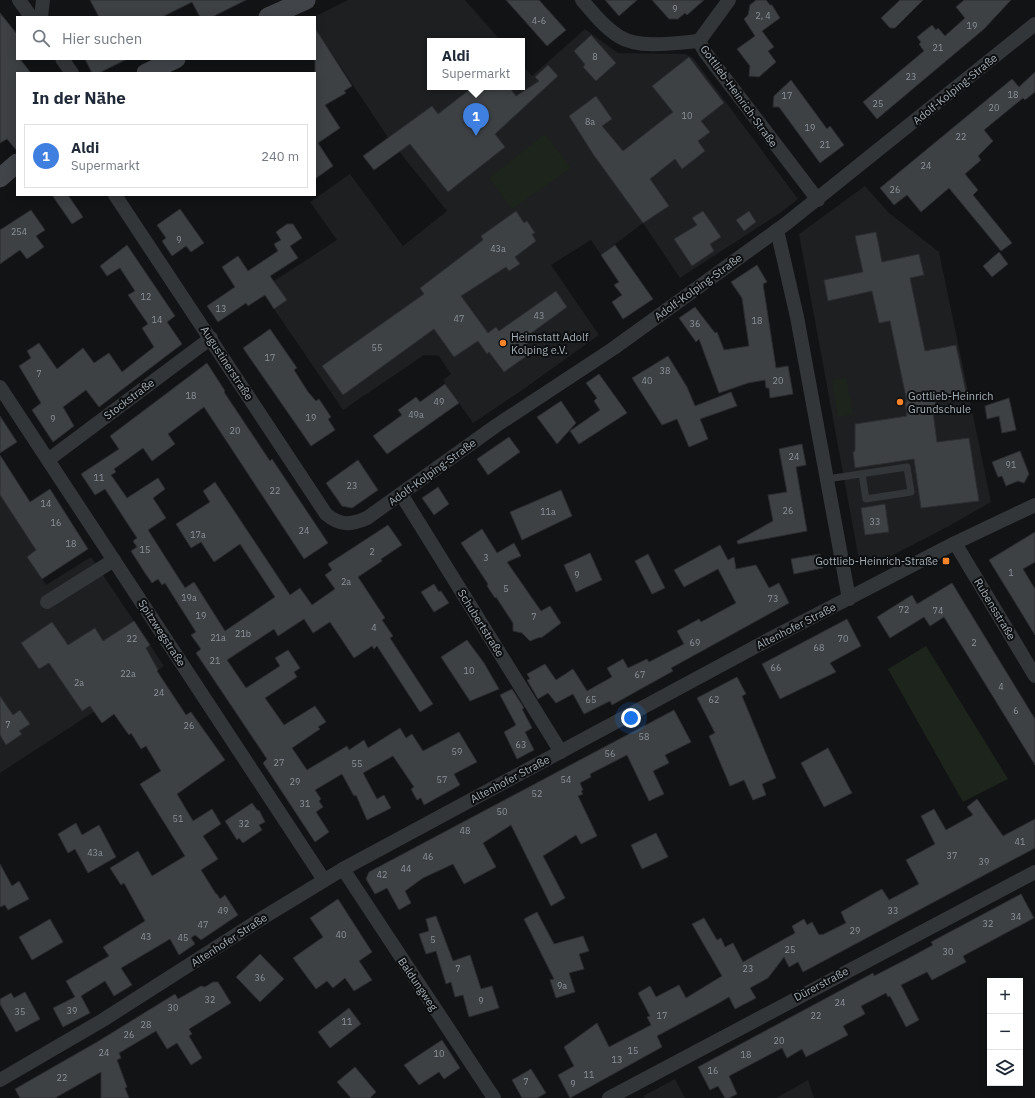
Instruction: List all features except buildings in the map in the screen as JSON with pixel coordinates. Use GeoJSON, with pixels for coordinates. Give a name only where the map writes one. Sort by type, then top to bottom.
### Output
{"type":"FeatureCollection","features":[{"type":"Feature","properties":{"kind":"main road"},"geometry":{"type":"LineString","coordinates":[[270,16],[306,0]]}},
{"type":"Feature","properties":{"kind":"main road"},"geometry":{"type":"LineString","coordinates":[[149,72],[168,66]]}},
{"type":"Feature","properties":{"kind":"main road"},"geometry":{"type":"LineString","coordinates":[[0,178],[16,164]]}},
{"type":"Feature","properties":{"kind":"street"},"geometry":{"type":"LineString","coordinates":[[19,0],[30,16]]}},
{"type":"Feature","properties":{"kind":"street"},"geometry":{"type":"LineString","coordinates":[[40,16],[43,0]]}},
{"type":"Feature","properties":{"kind":"street","name":"Gottlieb-Heinrich-Straße"},"geometry":{"type":"LineString","coordinates":[[582,0],[619,37],[631,42],[647,44],[699,41],[704,52],[818,200]]}},
{"type":"Feature","properties":{"kind":"street"},"geometry":{"type":"LineString","coordinates":[[699,41],[728,0]]}},
{"type":"Feature","properties":{"kind":"street","name":"Adolf-Kolping-Straße"},"geometry":{"type":"LineString","coordinates":[[344,524],[356,523],[367,518],[497,425],[614,348],[818,200],[1035,24]]}},
{"type":"Feature","properties":{"kind":"street"},"geometry":{"type":"LineString","coordinates":[[63,60],[71,72]]}},
{"type":"Feature","properties":{"kind":"street","name":"Augustinerstraße"},"geometry":{"type":"LineString","coordinates":[[116,196],[326,514],[335,521],[344,524]]}},
{"type":"Feature","properties":{"kind":"street"},"geometry":{"type":"LineString","coordinates":[[777,230],[797,317],[849,599]]}},
{"type":"Feature","properties":{"kind":"street","name":"Stockstraße"},"geometry":{"type":"LineString","coordinates":[[48,460],[211,338]]}},
{"type":"Feature","properties":{"kind":"street","name":"Spitzwegstraße"},"geometry":{"type":"LineString","coordinates":[[0,386],[324,880]]}},
{"type":"Feature","properties":{"kind":"street","name":"Schubertstraße"},"geometry":{"type":"LineString","coordinates":[[401,494],[561,752]]}},
{"type":"Feature","properties":{"kind":"street","name":"Altenhofer Straße"},"geometry":{"type":"LineString","coordinates":[[0,1080],[103,1020],[343,869],[746,652],[955,543],[1035,505]]}},
{"type":"Feature","properties":{"kind":"street","name":"Rubensstraße"},"geometry":{"type":"LineString","coordinates":[[955,543],[1035,676]]}},
{"type":"Feature","properties":{"kind":"street"},"geometry":{"type":"LineString","coordinates":[[47,602],[114,560]]}},
{"type":"Feature","properties":{"kind":"street","name":"Baldungweg"},"geometry":{"type":"LineString","coordinates":[[343,869],[494,1098]]}},
{"type":"Feature","properties":{"kind":"street","name":"Dürerstraße"},"geometry":{"type":"LineString","coordinates":[[609,1098],[1035,872]]}},
{"type":"Feature","properties":{"kind":"lane"},"geometry":{"type":"LineString","coordinates":[[827,479],[907,467],[911,492],[866,499],[862,474]]}},
{"type":"Feature","properties":{"kind":"shaded area"},"geometry":{"type":"Polygon","coordinates":[[[348,0],[465,0],[498,38],[427,38],[427,90],[525,90],[525,68],[532,76],[585,29],[618,53],[685,54],[693,58],[798,199],[780,213],[680,278],[643,223],[601,255],[591,240],[551,265],[599,335],[473,423],[443,380],[451,374],[439,356],[424,355],[343,410],[274,309],[287,300],[274,281],[337,240],[310,202],[350,174],[403,246],[447,211],[389,139],[316,30],[316,16],[348,0]]]}},
{"type":"Feature","properties":{"kind":"shaded area"},"geometry":{"type":"Polygon","coordinates":[[[545,134],[571,168],[512,209],[489,178],[545,134]]]}},
{"type":"Feature","properties":{"kind":"shaded area","name":"Gottlieb-Heinrich Grundschule"},"geometry":{"type":"Polygon","coordinates":[[[865,186],[889,213],[939,252],[991,502],[949,526],[870,567],[859,560],[799,234],[865,186]]]}},
{"type":"Feature","properties":{"kind":"shaded area"},"geometry":{"type":"Polygon","coordinates":[[[846,378],[853,414],[838,417],[832,380],[846,378]]]}},
{"type":"Feature","properties":{"kind":"shaded area"},"geometry":{"type":"Polygon","coordinates":[[[0,495],[36,550],[27,557],[46,585],[91,557],[164,666],[0,773],[0,495]]]}},
{"type":"Feature","properties":{"kind":"shaded area"},"geometry":{"type":"Polygon","coordinates":[[[926,646],[1008,779],[963,802],[888,669],[926,646]]]}},
{"type":"Feature","properties":{"kind":"shaded area"},"geometry":{"type":"Polygon","coordinates":[[[675,1079],[685,1098],[645,1098],[643,1096],[675,1079]]]}},
{"type":"Feature","properties":{"kind":"shaded area"},"geometry":{"type":"Polygon","coordinates":[[[808,1080],[814,1098],[776,1098],[808,1080]]]}},
{"type":"Feature","properties":{"kind":"place","name":"Aldi"},"geometry":{"type":"Point","coordinates":[476,136]}},
{"type":"Feature","properties":{"kind":"place","name":"Heimstatt Adolf Kolping e.V."},"geometry":{"type":"Point","coordinates":[503,343]}},
{"type":"Feature","properties":{"kind":"place","name":"Gottlieb-Heinrich Grundschule"},"geometry":{"type":"Point","coordinates":[900,402]}},
{"type":"Feature","properties":{"kind":"place","name":"Gottlieb-Heinrich-Straße"},"geometry":{"type":"Point","coordinates":[946,561]}}]}
